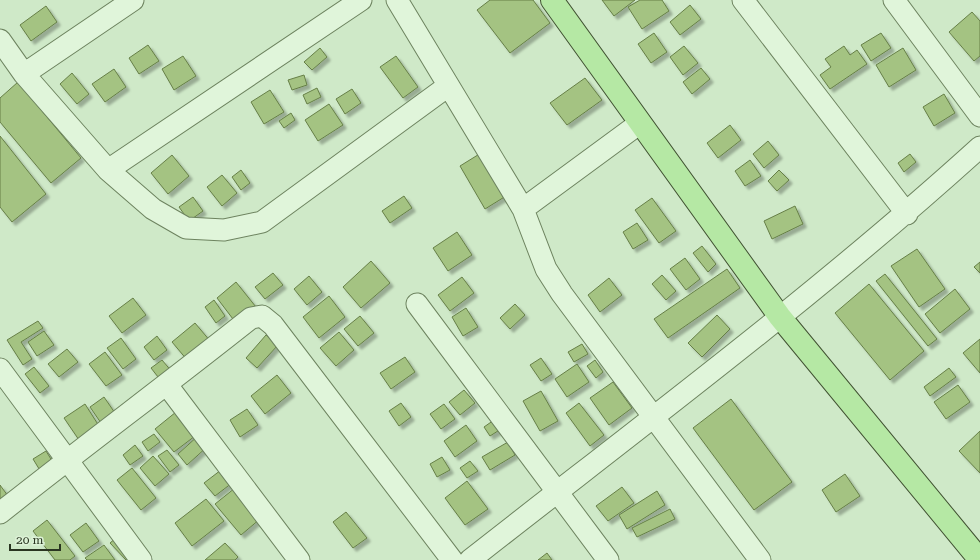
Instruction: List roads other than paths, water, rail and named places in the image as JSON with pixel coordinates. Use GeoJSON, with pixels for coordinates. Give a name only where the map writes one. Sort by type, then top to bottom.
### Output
{"type":"FeatureCollection","features":[{"type":"Feature","properties":{"kind":"main road"},"geometry":{"type":"LineString","coordinates":[[552,0],[780,317],[980,560]]}},
{"type":"Feature","properties":{"kind":"street"},"geometry":{"type":"LineString","coordinates":[[24,74],[133,0]]}},
{"type":"Feature","properties":{"kind":"street"},"geometry":{"type":"LineString","coordinates":[[108,170],[360,0]]}},
{"type":"Feature","properties":{"kind":"street"},"geometry":{"type":"LineString","coordinates":[[397,0],[523,209],[546,268],[562,294],[652,417],[760,560]]}},
{"type":"Feature","properties":{"kind":"street"},"geometry":{"type":"LineString","coordinates":[[743,0],[906,214]]}},
{"type":"Feature","properties":{"kind":"street"},"geometry":{"type":"LineString","coordinates":[[894,0],[980,116]]}},
{"type":"Feature","properties":{"kind":"street"},"geometry":{"type":"LineString","coordinates":[[0,40],[24,74],[108,170],[153,209],[186,228],[224,230],[262,222],[448,86]]}},
{"type":"Feature","properties":{"kind":"street"},"geometry":{"type":"LineString","coordinates":[[523,209],[640,123]]}},
{"type":"Feature","properties":{"kind":"street"},"geometry":{"type":"LineString","coordinates":[[470,560],[780,317],[906,214],[980,148]]}},
{"type":"Feature","properties":{"kind":"street"},"geometry":{"type":"LineString","coordinates":[[417,304],[608,560]]}},
{"type":"Feature","properties":{"kind":"street"},"geometry":{"type":"LineString","coordinates":[[0,513],[67,460],[167,385],[251,318],[262,316],[273,324],[452,560]]}},
{"type":"Feature","properties":{"kind":"street"},"geometry":{"type":"LineString","coordinates":[[0,368],[141,560]]}},
{"type":"Feature","properties":{"kind":"street"},"geometry":{"type":"LineString","coordinates":[[167,385],[299,560]]}}]}
